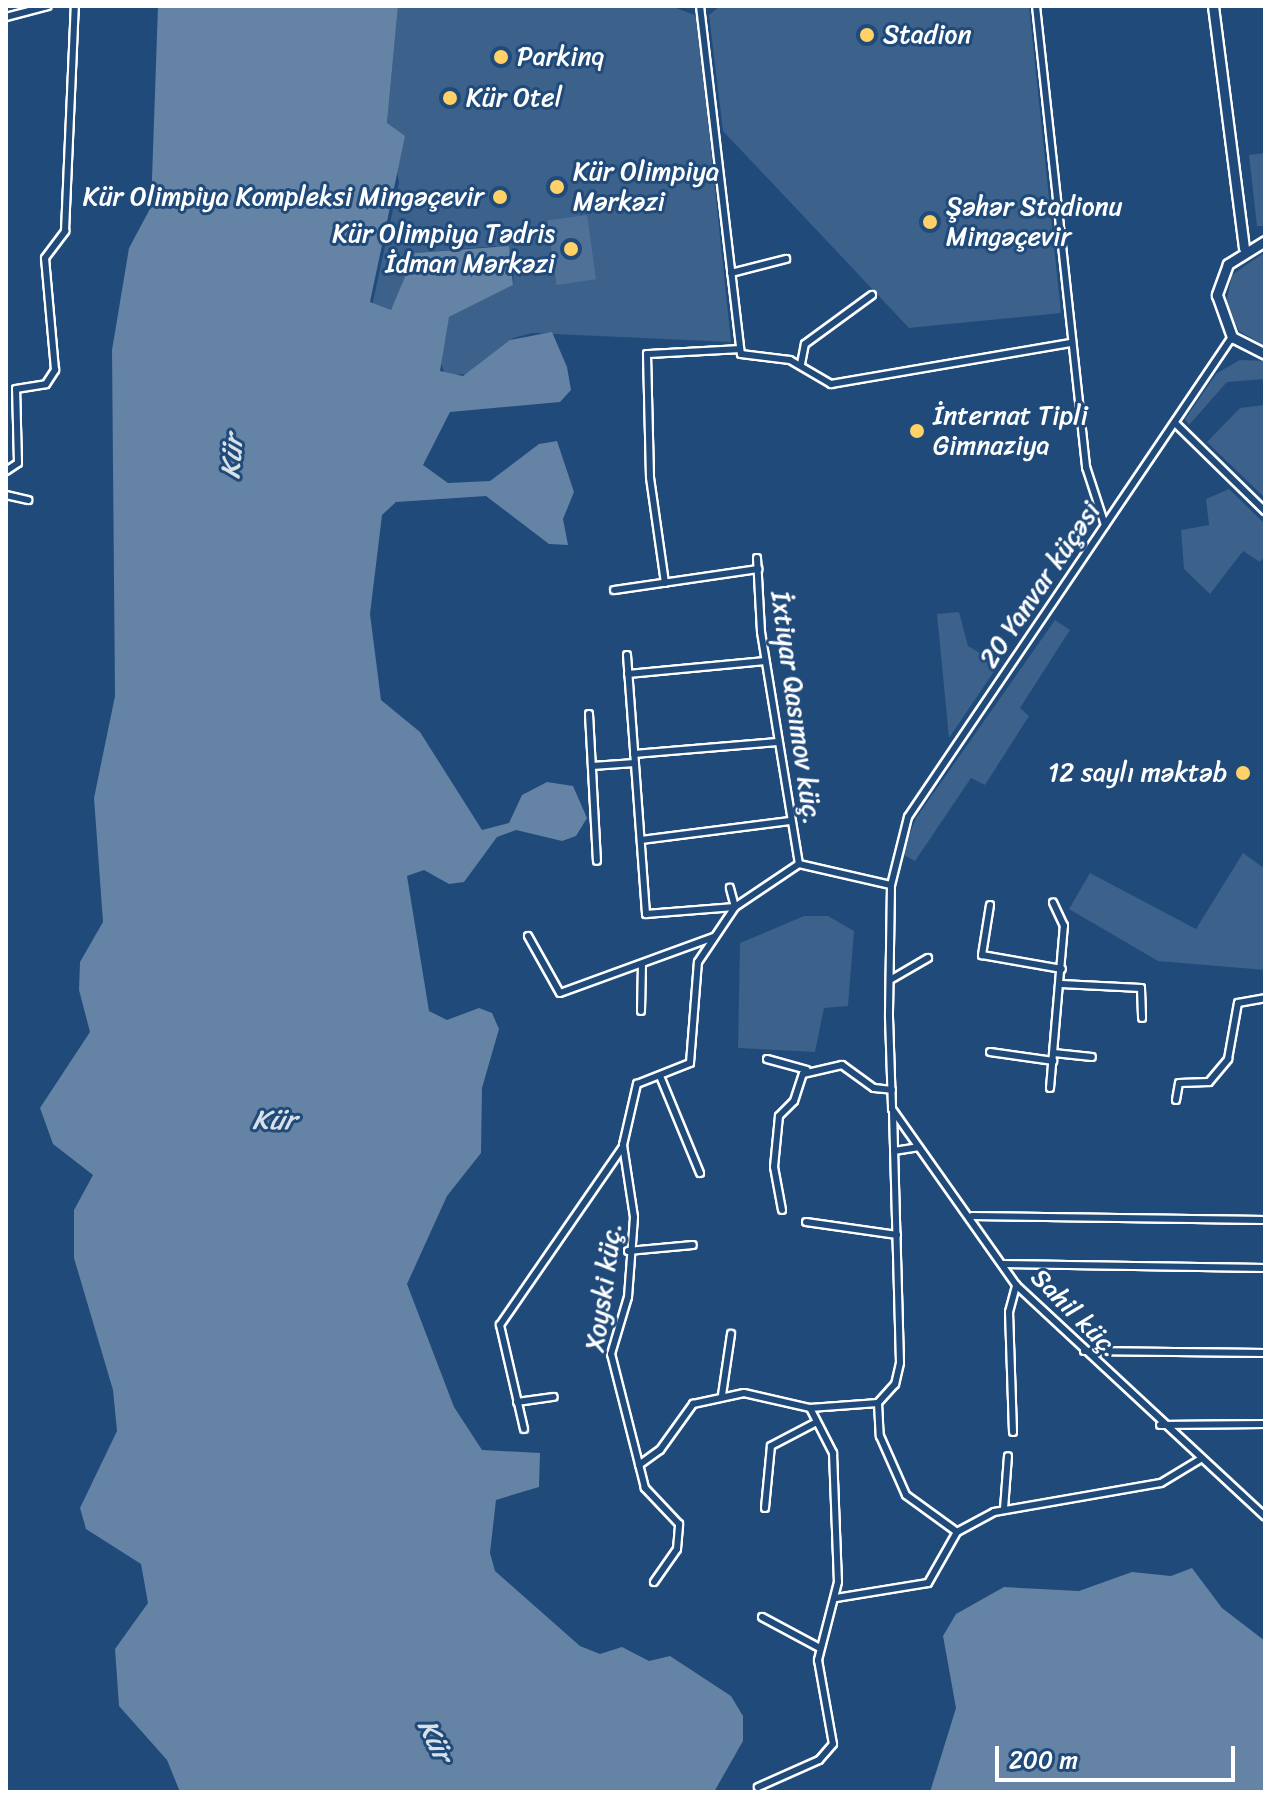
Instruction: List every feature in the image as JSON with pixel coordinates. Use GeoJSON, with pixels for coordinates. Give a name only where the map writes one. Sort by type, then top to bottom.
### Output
{"type":"FeatureCollection","features":[{"type":"Feature","properties":{"kind":"main road"},"geometry":{"type":"LineString","coordinates":[[1213,6],[1244,248]]}},
{"type":"Feature","properties":{"kind":"main road"},"geometry":{"type":"LineString","coordinates":[[1265,241],[1244,248],[1218,284],[1217,307],[1232,337],[1265,354]]}},
{"type":"Feature","properties":{"kind":"street"},"geometry":{"type":"LineString","coordinates":[[6,17],[48,6]]}},
{"type":"Feature","properties":{"kind":"street"},"geometry":{"type":"LineString","coordinates":[[6,471],[18,463],[16,389],[46,384],[55,370],[45,258],[65,231],[75,6]]}},
{"type":"Feature","properties":{"kind":"street"},"geometry":{"type":"LineString","coordinates":[[700,6],[738,349]]}},
{"type":"Feature","properties":{"kind":"street"},"geometry":{"type":"LineString","coordinates":[[1036,6],[1090,496],[1105,525]]}},
{"type":"Feature","properties":{"kind":"street"},"geometry":{"type":"LineString","coordinates":[[731,273],[786,259]]}},
{"type":"Feature","properties":{"kind":"street"},"geometry":{"type":"LineString","coordinates":[[801,364],[805,344],[872,295]]}},
{"type":"Feature","properties":{"kind":"street","name":"20 Yanvar küçəsi"},"geometry":{"type":"LineString","coordinates":[[891,885],[893,861],[915,805],[1232,337]]}},
{"type":"Feature","properties":{"kind":"street"},"geometry":{"type":"LineString","coordinates":[[665,583],[650,477],[647,354],[738,349],[801,364],[831,384],[1071,343]]}},
{"type":"Feature","properties":{"kind":"street"},"geometry":{"type":"LineString","coordinates":[[1175,423],[1265,511]]}},
{"type":"Feature","properties":{"kind":"street"},"geometry":{"type":"LineString","coordinates":[[6,495],[28,500]]}},
{"type":"Feature","properties":{"kind":"street","name":"İxtiyar Qasımov küç."},"geometry":{"type":"LineString","coordinates":[[757,558],[765,661],[799,864]]}},
{"type":"Feature","properties":{"kind":"street"},"geometry":{"type":"LineString","coordinates":[[614,590],[758,569]]}},
{"type":"Feature","properties":{"kind":"street"},"geometry":{"type":"LineString","coordinates":[[627,655],[648,917],[735,907],[730,888]]}},
{"type":"Feature","properties":{"kind":"street"},"geometry":{"type":"LineString","coordinates":[[628,674],[765,661]]}},
{"type":"Feature","properties":{"kind":"street"},"geometry":{"type":"LineString","coordinates":[[589,714],[597,861]]}},
{"type":"Feature","properties":{"kind":"street"},"geometry":{"type":"LineString","coordinates":[[634,754],[778,742]]}},
{"type":"Feature","properties":{"kind":"street"},"geometry":{"type":"LineString","coordinates":[[592,766],[635,763]]}},
{"type":"Feature","properties":{"kind":"street"},"geometry":{"type":"LineString","coordinates":[[641,840],[790,821]]}},
{"type":"Feature","properties":{"kind":"street"},"geometry":{"type":"LineString","coordinates":[[639,1465],[660,1450],[693,1404],[722,1395],[810,1408],[878,1403],[895,1384],[900,1363],[892,1109],[891,885],[799,864]]}},
{"type":"Feature","properties":{"kind":"street","name":"Xoyski küç."},"geometry":{"type":"LineString","coordinates":[[654,1582],[677,1549],[679,1524],[673,1511],[651,1498],[639,1465],[611,1354],[627,1304],[628,1251],[634,1217],[623,1147],[637,1084],[690,1063],[696,973],[714,937],[735,907],[799,864]]}},
{"type":"Feature","properties":{"kind":"street"},"geometry":{"type":"LineString","coordinates":[[1050,1088],[1061,984],[1064,916],[1053,902]]}},
{"type":"Feature","properties":{"kind":"street"},"geometry":{"type":"LineString","coordinates":[[990,905],[982,955],[1062,969]]}},
{"type":"Feature","properties":{"kind":"street"},"geometry":{"type":"LineString","coordinates":[[528,936],[560,993],[714,937]]}},
{"type":"Feature","properties":{"kind":"street"},"geometry":{"type":"LineString","coordinates":[[890,980],[928,958]]}},
{"type":"Feature","properties":{"kind":"street"},"geometry":{"type":"LineString","coordinates":[[641,1011],[642,964]]}},
{"type":"Feature","properties":{"kind":"street"},"geometry":{"type":"LineString","coordinates":[[1061,984],[1141,988],[1142,1018]]}},
{"type":"Feature","properties":{"kind":"street"},"geometry":{"type":"LineString","coordinates":[[1176,1100],[1179,1083],[1209,1082],[1228,1059],[1238,1003],[1265,998]]}},
{"type":"Feature","properties":{"kind":"street"},"geometry":{"type":"LineString","coordinates":[[990,1052],[1092,1057]]}},
{"type":"Feature","properties":{"kind":"street"},"geometry":{"type":"LineString","coordinates":[[767,1059],[807,1070],[842,1065],[874,1088],[892,1090]]}},
{"type":"Feature","properties":{"kind":"street"},"geometry":{"type":"LineString","coordinates":[[782,1210],[774,1167],[779,1116],[807,1070]]}},
{"type":"Feature","properties":{"kind":"street"},"geometry":{"type":"LineString","coordinates":[[660,1076],[700,1173]]}},
{"type":"Feature","properties":{"kind":"street","name":"Sahil küç."},"geometry":{"type":"LineString","coordinates":[[892,1109],[972,1216],[1016,1285],[1160,1425],[1265,1516]]}},
{"type":"Feature","properties":{"kind":"street"},"geometry":{"type":"LineString","coordinates":[[524,1429],[500,1334],[504,1316],[623,1147]]}},
{"type":"Feature","properties":{"kind":"street"},"geometry":{"type":"LineString","coordinates":[[894,1151],[918,1147]]}},
{"type":"Feature","properties":{"kind":"street"},"geometry":{"type":"LineString","coordinates":[[972,1216],[1265,1220]]}},
{"type":"Feature","properties":{"kind":"street"},"geometry":{"type":"LineString","coordinates":[[806,1222],[897,1235]]}},
{"type":"Feature","properties":{"kind":"street"},"geometry":{"type":"LineString","coordinates":[[628,1251],[693,1245]]}},
{"type":"Feature","properties":{"kind":"street"},"geometry":{"type":"LineString","coordinates":[[1003,1264],[1265,1268]]}},
{"type":"Feature","properties":{"kind":"street"},"geometry":{"type":"LineString","coordinates":[[1013,1432],[1009,1312],[1016,1285]]}},
{"type":"Feature","properties":{"kind":"street"},"geometry":{"type":"LineString","coordinates":[[722,1395],[731,1334]]}},
{"type":"Feature","properties":{"kind":"street"},"geometry":{"type":"LineString","coordinates":[[1084,1351],[1265,1353]]}},
{"type":"Feature","properties":{"kind":"street"},"geometry":{"type":"LineString","coordinates":[[517,1402],[554,1397]]}},
{"type":"Feature","properties":{"kind":"street"},"geometry":{"type":"LineString","coordinates":[[878,1403],[894,1478],[957,1532]]}},
{"type":"Feature","properties":{"kind":"street"},"geometry":{"type":"LineString","coordinates":[[758,1787],[829,1753],[818,1647],[836,1598],[835,1462],[810,1408]]}},
{"type":"Feature","properties":{"kind":"street"},"geometry":{"type":"LineString","coordinates":[[765,1508],[771,1446],[815,1423]]}},
{"type":"Feature","properties":{"kind":"street"},"geometry":{"type":"LineString","coordinates":[[1160,1425],[1265,1424]]}},
{"type":"Feature","properties":{"kind":"street"},"geometry":{"type":"LineString","coordinates":[[1004,1509],[1008,1456]]}},
{"type":"Feature","properties":{"kind":"street"},"geometry":{"type":"LineString","coordinates":[[836,1598],[928,1583],[957,1532],[1004,1509],[1161,1483],[1199,1460]]}},
{"type":"Feature","properties":{"kind":"street"},"geometry":{"type":"LineString","coordinates":[[762,1617],[818,1647]]}},
{"type":"Feature","properties":{"kind":"shaded area","name":"Kür Olimpiya Mərkəzi"},"geometry":{"type":"Polygon","coordinates":[[[398,6],[671,6],[697,16],[731,342],[532,333],[513,338],[470,374],[445,375],[439,356],[449,317],[513,285],[514,268],[496,246],[415,253],[393,307],[387,313],[372,306],[399,182],[387,123],[398,6]]]}},
{"type":"Feature","properties":{"kind":"shaded area","name":"Şəhər Stadionu Mingəçevir"},"geometry":{"type":"Polygon","coordinates":[[[720,6],[1029,6],[1061,313],[909,328],[723,131],[709,15],[720,6]]]}},
{"type":"Feature","properties":{"kind":"shaded area"},"geometry":{"type":"Polygon","coordinates":[[[1265,153],[1265,226],[1257,226],[1249,155],[1265,153]]]}},
{"type":"Feature","properties":{"kind":"shaded area"},"geometry":{"type":"Polygon","coordinates":[[[1265,252],[1265,346],[1239,331],[1226,304],[1232,275],[1265,252]]]}},
{"type":"Feature","properties":{"kind":"shaded area"},"geometry":{"type":"Polygon","coordinates":[[[1240,360],[1265,361],[1265,379],[1227,382],[1189,425],[1185,419],[1217,373],[1240,360]]]}},
{"type":"Feature","properties":{"kind":"shaded area"},"geometry":{"type":"Polygon","coordinates":[[[1265,405],[1265,498],[1207,442],[1240,408],[1265,405]]]}},
{"type":"Feature","properties":{"kind":"shaded area"},"geometry":{"type":"Polygon","coordinates":[[[1229,489],[1265,524],[1265,555],[1260,562],[1243,551],[1210,594],[1184,569],[1181,530],[1209,525],[1206,499],[1229,489]]]}},
{"type":"Feature","properties":{"kind":"shaded area"},"geometry":{"type":"Polygon","coordinates":[[[959,612],[968,646],[999,664],[949,738],[937,614],[959,612]]]}},
{"type":"Feature","properties":{"kind":"shaded area"},"geometry":{"type":"Polygon","coordinates":[[[1055,620],[1070,630],[1020,708],[1029,716],[985,785],[971,778],[915,861],[902,854],[916,818],[1055,620]]]}},
{"type":"Feature","properties":{"kind":"shaded area"},"geometry":{"type":"Polygon","coordinates":[[[1243,853],[1265,869],[1265,970],[1158,961],[1069,909],[1090,873],[1196,929],[1243,853]]]}},
{"type":"Feature","properties":{"kind":"shaded area"},"geometry":{"type":"Polygon","coordinates":[[[804,916],[828,916],[854,931],[848,1006],[824,1008],[815,1052],[738,1048],[740,943],[804,916]]]}},
{"type":"Feature","properties":{"kind":"water","name":"Kür"},"geometry":{"type":"Polygon","coordinates":[[[158,6],[398,6],[387,123],[405,136],[370,302],[391,310],[415,253],[509,246],[513,285],[449,317],[440,371],[463,376],[510,340],[552,332],[567,367],[571,390],[560,402],[450,412],[423,465],[448,483],[490,481],[539,444],[557,441],[574,492],[563,519],[568,545],[549,544],[486,496],[396,502],[382,515],[370,614],[381,700],[420,732],[482,830],[509,823],[522,795],[547,782],[573,786],[587,818],[576,836],[562,841],[516,830],[497,837],[464,882],[449,884],[424,870],[407,876],[429,1011],[447,1020],[479,1008],[492,1013],[499,1029],[482,1088],[481,1153],[447,1196],[407,1284],[454,1407],[482,1450],[540,1453],[539,1487],[496,1500],[490,1553],[495,1571],[580,1646],[600,1654],[622,1647],[649,1661],[670,1656],[731,1696],[743,1716],[743,1741],[714,1792],[180,1792],[167,1760],[119,1706],[115,1649],[148,1603],[141,1564],[86,1529],[80,1508],[117,1431],[113,1390],[74,1258],[74,1210],[93,1175],[53,1144],[40,1108],[90,1032],[79,990],[80,962],[103,922],[94,798],[115,696],[112,350],[129,248],[151,207],[158,6]]]}},
{"type":"Feature","properties":{"kind":"water"},"geometry":{"type":"Polygon","coordinates":[[[1192,1568],[1222,1608],[1265,1641],[1265,1792],[930,1792],[956,1708],[943,1636],[956,1614],[1004,1587],[1079,1591],[1132,1572],[1171,1576],[1192,1568]]]}},
{"type":"Feature","properties":{"kind":"building","name":"Kür Olimpiya Tədris İdman Mərkəzi"},"geometry":{"type":"Polygon","coordinates":[[[587,215],[596,279],[556,285],[547,221],[587,215]]]}},
{"type":"Feature","properties":{"kind":"place","name":"Stadion"},"geometry":{"type":"Point","coordinates":[867,35]}},
{"type":"Feature","properties":{"kind":"place","name":"Parkinq"},"geometry":{"type":"Point","coordinates":[501,57]}},
{"type":"Feature","properties":{"kind":"place","name":"Kür Otel"},"geometry":{"type":"Point","coordinates":[450,98]}},
{"type":"Feature","properties":{"kind":"place","name":"Kür Olimpiya Mərkəzi"},"geometry":{"type":"Point","coordinates":[557,187]}},
{"type":"Feature","properties":{"kind":"place","name":"Kür Olimpiya Kompleksi Mingəçevir"},"geometry":{"type":"Point","coordinates":[500,197]}},
{"type":"Feature","properties":{"kind":"place","name":"Şəhər Stadionu Mingəçevir"},"geometry":{"type":"Point","coordinates":[930,222]}},
{"type":"Feature","properties":{"kind":"place","name":"Kür Olimpiya Tədris İdman Mərkəzi"},"geometry":{"type":"Point","coordinates":[571,249]}},
{"type":"Feature","properties":{"kind":"place","name":"İnternat Tipli Gimnaziya"},"geometry":{"type":"Point","coordinates":[917,431]}},
{"type":"Feature","properties":{"kind":"place","name":"12 saylı məktəb"},"geometry":{"type":"Point","coordinates":[1243,773]}}]}
